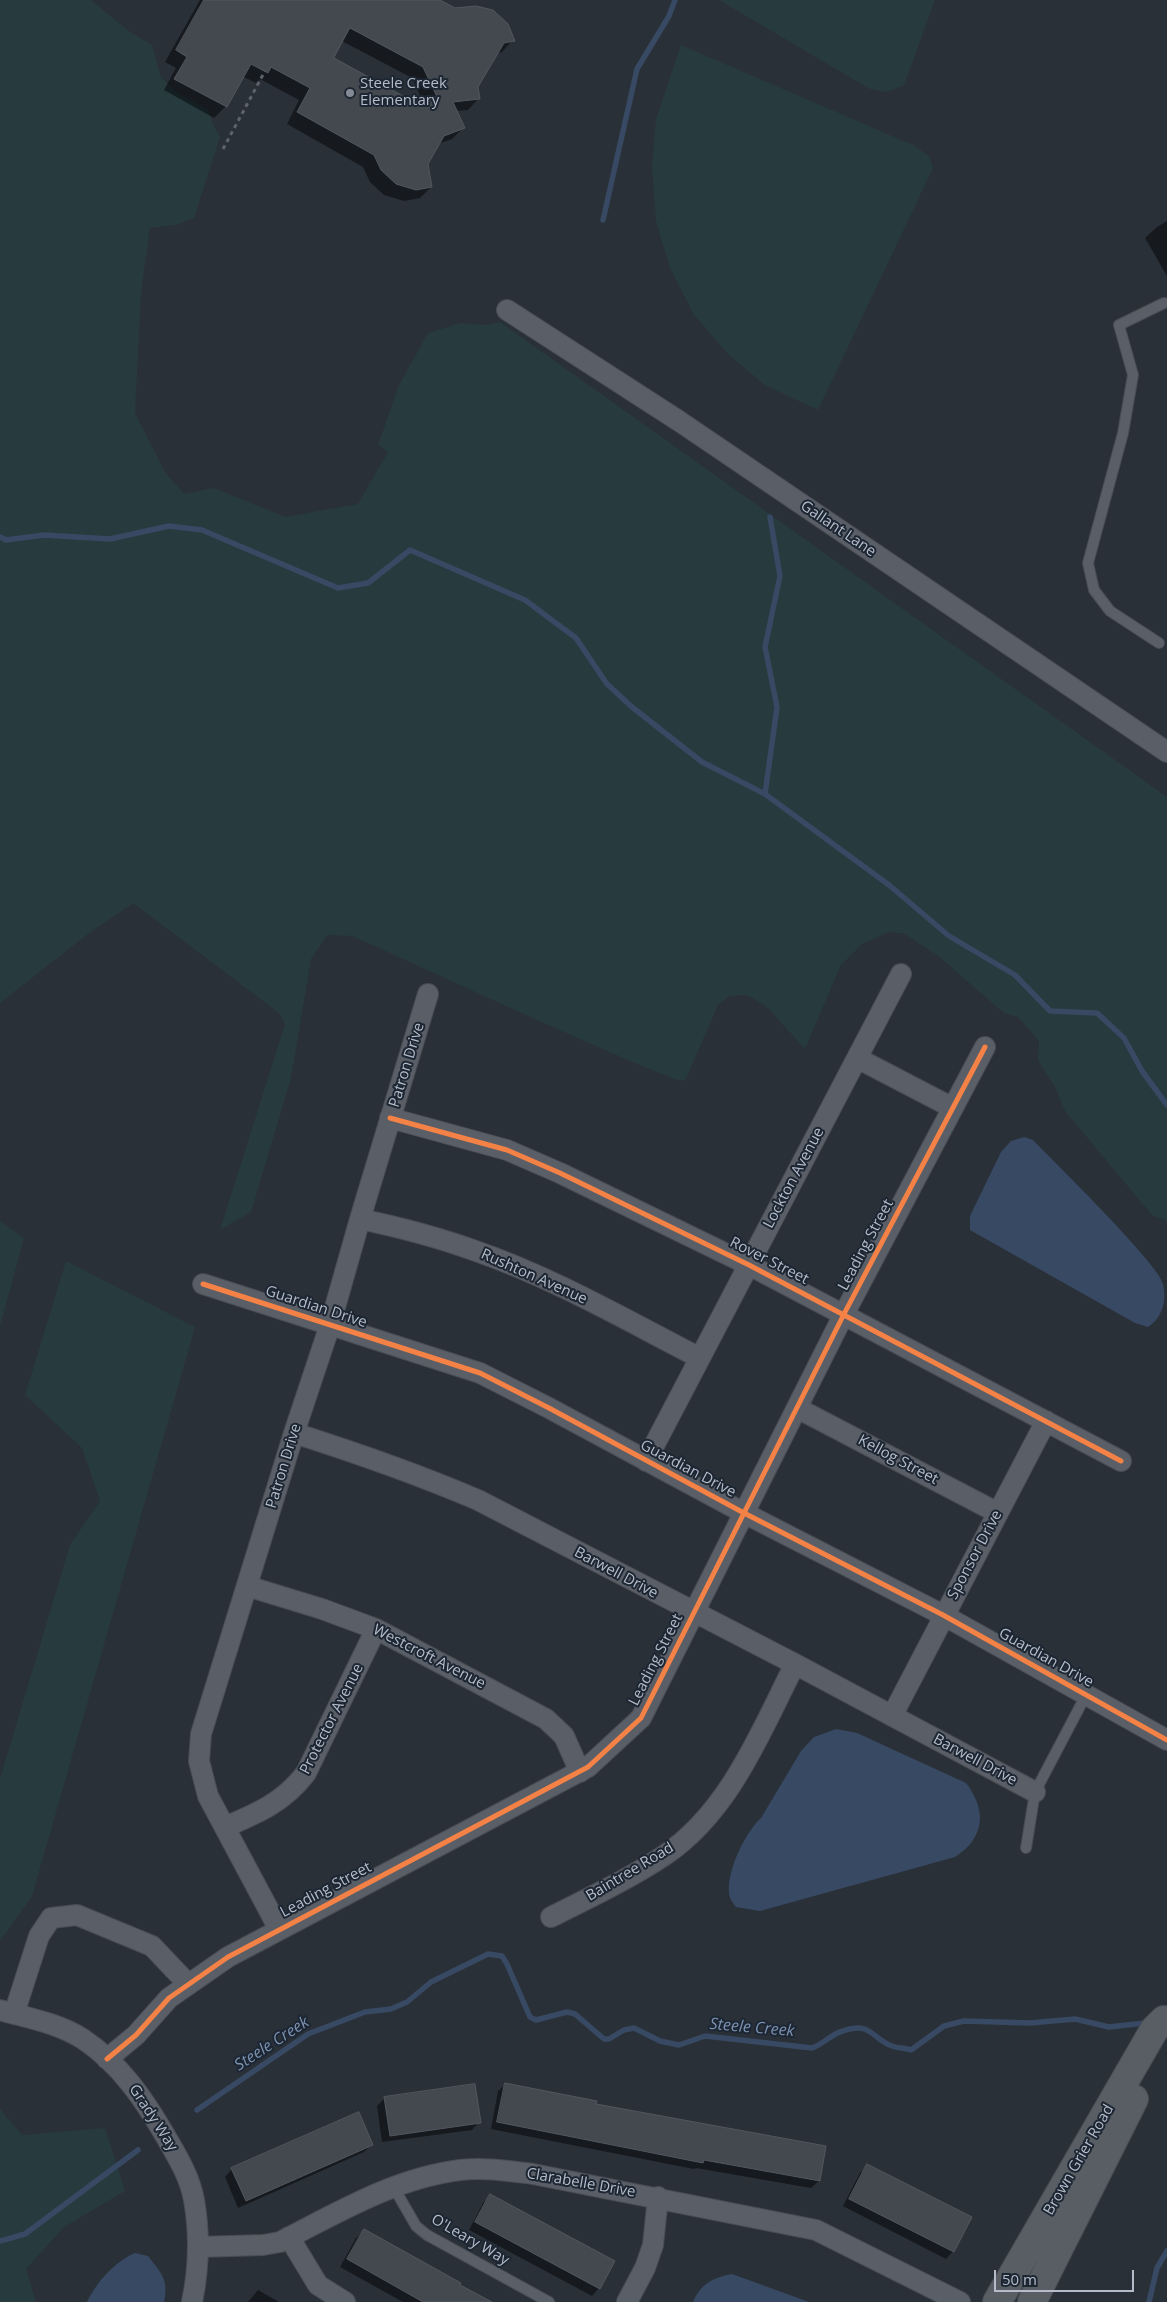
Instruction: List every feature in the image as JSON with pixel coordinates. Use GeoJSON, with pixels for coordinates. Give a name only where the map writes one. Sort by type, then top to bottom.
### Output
{"type":"FeatureCollection","features":[{"type":"Feature","properties":{"kind":"main road","name":"Brown Grier Road"},"geometry":{"type":"LineString","coordinates":[[997,2302],[1154,2030],[1165,2017]]}},
{"type":"Feature","properties":{"kind":"main road","name":"Brown Grier Road"},"geometry":{"type":"LineString","coordinates":[[1032,2302],[1151,2064],[1165,2017]]}},
{"type":"Feature","properties":{"kind":"street","name":"Gallant Lane"},"geometry":{"type":"LineString","coordinates":[[507,310],[679,421],[1167,752]]}},
{"type":"Feature","properties":{"kind":"street","name":"Lockton Avenue"},"geometry":{"type":"LineString","coordinates":[[646,1461],[901,974]]}},
{"type":"Feature","properties":{"kind":"street","name":"Patron Drive"},"geometry":{"type":"LineString","coordinates":[[279,1929],[208,1796],[199,1761],[201,1734],[294,1433],[330,1325],[428,994]]}},
{"type":"Feature","properties":{"kind":"street","name":"Leading Street"},"geometry":{"type":"LineString","coordinates":[[107,2059],[136,2036],[169,1998],[228,1957],[580,1772],[611,1748],[641,1718],[844,1314],[985,1046]]}},
{"type":"Feature","properties":{"kind":"street"},"geometry":{"type":"LineString","coordinates":[[857,1058],[953,1108]]}},
{"type":"Feature","properties":{"kind":"street","name":"Rover Street"},"geometry":{"type":"LineString","coordinates":[[390,1118],[508,1150],[560,1173],[749,1265],[1121,1461]]}},
{"type":"Feature","properties":{"kind":"street","name":"Rushton Avenue"},"geometry":{"type":"LineString","coordinates":[[360,1219],[388,1225],[482,1253],[548,1281],[700,1358]]}},
{"type":"Feature","properties":{"kind":"street","name":"Guardian Drive"},"geometry":{"type":"LineString","coordinates":[[203,1284],[480,1374],[549,1408],[744,1513],[943,1615],[1167,1740]]}},
{"type":"Feature","properties":{"kind":"street","name":"Kellog Street"},"geometry":{"type":"LineString","coordinates":[[797,1408],[998,1513]]}},
{"type":"Feature","properties":{"kind":"street","name":"Sponsor Drive"},"geometry":{"type":"LineString","coordinates":[[892,1716],[943,1615],[1046,1421]]}},
{"type":"Feature","properties":{"kind":"street","name":"Barwell Drive"},"geometry":{"type":"LineString","coordinates":[[294,1433],[418,1475],[478,1500],[693,1614],[795,1664],[1035,1792]]}},
{"type":"Feature","properties":{"kind":"street","name":"Westcroft Avenue"},"geometry":{"type":"LineString","coordinates":[[247,1586],[322,1609],[376,1629],[546,1719],[564,1736],[580,1772]]}},
{"type":"Feature","properties":{"kind":"street","name":"Protector Avenue"},"geometry":{"type":"LineString","coordinates":[[225,1827],[274,1804],[298,1785],[306,1774],[376,1629]]}},
{"type":"Feature","properties":{"kind":"street","name":"Baintree Road"},"geometry":{"type":"LineString","coordinates":[[551,1917],[666,1854],[692,1832],[719,1801],[743,1766],[795,1664]]}},
{"type":"Feature","properties":{"kind":"street"},"geometry":{"type":"LineString","coordinates":[[7,2012],[39,1936],[51,1918],[77,1915],[152,1946],[188,1984]]}},
{"type":"Feature","properties":{"kind":"street","name":"Grady Way"},"geometry":{"type":"LineString","coordinates":[[7,2012],[62,2028],[82,2039],[107,2059],[139,2092],[177,2155],[194,2199],[198,2247],[192,2302]]}},
{"type":"Feature","properties":{"kind":"street","name":"Clarabelle Drive"},"geometry":{"type":"LineString","coordinates":[[198,2247],[263,2245],[280,2242],[393,2186],[438,2174],[486,2168],[533,2174],[816,2230],[960,2302]]}},
{"type":"Feature","properties":{"kind":"street"},"geometry":{"type":"LineString","coordinates":[[627,2302],[645,2268],[653,2245],[658,2198]]}},
{"type":"Feature","properties":{"kind":"street"},"geometry":{"type":"LineString","coordinates":[[289,2237],[318,2285],[344,2302]]}},
{"type":"Feature","properties":{"kind":"lane"},"geometry":{"type":"LineString","coordinates":[[1159,643],[1110,611],[1094,590],[1088,563],[1123,433],[1133,375],[1119,325],[1164,304]]}},
{"type":"Feature","properties":{"kind":"lane"},"geometry":{"type":"LineString","coordinates":[[1026,1848],[1035,1792],[1086,1695]]}},
{"type":"Feature","properties":{"kind":"lane","name":"O'Leary Way"},"geometry":{"type":"LineString","coordinates":[[393,2186],[407,2213],[422,2231],[549,2302]]}},
{"type":"Feature","properties":{"kind":"path"},"geometry":{"type":"LineString","coordinates":[[223,148],[265,71]]}},
{"type":"Feature","properties":{"kind":"green space"},"geometry":{"type":"Polygon","coordinates":[[[0,0],[91,0],[130,32],[152,45],[161,77],[176,92],[209,110],[213,125],[220,137],[194,218],[176,225],[150,228],[141,292],[135,413],[165,472],[184,494],[214,488],[285,517],[358,504],[388,452],[378,445],[399,385],[428,333],[460,323],[485,325],[500,322],[1167,797],[1167,1221],[1152,1215],[1065,1111],[1055,1087],[1038,1060],[1039,1041],[1018,1017],[1004,1013],[937,955],[905,934],[889,932],[862,944],[841,965],[805,1049],[766,1006],[747,995],[729,996],[718,1005],[685,1081],[674,1079],[593,1045],[352,936],[327,935],[311,959],[291,1078],[251,1212],[220,1230],[285,1024],[279,1013],[133,903],[88,934],[0,1003],[0,0]]]}},
{"type":"Feature","properties":{"kind":"green space"},"geometry":{"type":"Polygon","coordinates":[[[719,0],[935,0],[904,85],[887,92],[870,89],[719,0]]]}},
{"type":"Feature","properties":{"kind":"green space"},"geometry":{"type":"Polygon","coordinates":[[[681,45],[913,145],[929,156],[933,168],[818,410],[765,385],[730,356],[694,315],[670,268],[656,221],[652,167],[656,119],[681,45]]]}},
{"type":"Feature","properties":{"kind":"green space"},"geometry":{"type":"Polygon","coordinates":[[[0,1221],[24,1238],[0,1326],[0,1221]]]}},
{"type":"Feature","properties":{"kind":"green space"},"geometry":{"type":"Polygon","coordinates":[[[66,1261],[195,1327],[32,1896],[0,1941],[0,1779],[70,1545],[100,1501],[82,1448],[25,1395],[66,1261]]]}},
{"type":"Feature","properties":{"kind":"green space"},"geometry":{"type":"Polygon","coordinates":[[[0,2109],[22,2135],[105,2128],[125,2191],[64,2227],[26,2269],[36,2302],[0,2302],[0,2109]]]}},
{"type":"Feature","properties":{"kind":"water"},"geometry":{"type":"Polygon","coordinates":[[[1024,1137],[1033,1140],[1082,1190],[1126,1235],[1157,1273],[1163,1284],[1164,1303],[1157,1319],[1148,1327],[1135,1323],[970,1230],[970,1216],[1001,1152],[1011,1141],[1024,1137]]]}},
{"type":"Feature","properties":{"kind":"water"},"geometry":{"type":"Polygon","coordinates":[[[836,1729],[857,1733],[966,1783],[973,1793],[980,1813],[980,1823],[972,1841],[955,1857],[760,1911],[736,1907],[730,1897],[729,1884],[734,1863],[743,1842],[761,1818],[801,1751],[814,1737],[836,1729]]]}},
{"type":"Feature","properties":{"kind":"water"},"geometry":{"type":"Polygon","coordinates":[[[135,2253],[148,2256],[163,2277],[165,2282],[164,2302],[87,2302],[107,2273],[135,2253]]]}},
{"type":"Feature","properties":{"kind":"water"},"geometry":{"type":"Polygon","coordinates":[[[732,2274],[809,2302],[693,2302],[708,2283],[732,2274]]]}},
{"type":"Feature","properties":{"kind":"building","name":"Steele Creek Elementary"},"geometry":{"type":"Polygon","coordinates":[[[204,0],[440,0],[455,8],[476,6],[493,10],[508,24],[515,41],[504,43],[478,87],[480,99],[453,102],[465,128],[444,136],[428,164],[432,187],[416,190],[396,184],[381,170],[374,155],[297,112],[310,88],[271,67],[268,73],[251,64],[227,107],[174,79],[187,57],[176,50],[204,0]],[[350,28],[334,58],[405,97],[437,97],[423,67],[350,28]]]}},
{"type":"Feature","properties":{"kind":"building"},"geometry":{"type":"Polygon","coordinates":[[[505,2083],[597,2101],[596,2104],[826,2146],[820,2181],[704,2160],[703,2163],[497,2122],[505,2083]]]}},
{"type":"Feature","properties":{"kind":"building"},"geometry":{"type":"Polygon","coordinates":[[[475,2084],[481,2123],[390,2136],[384,2097],[475,2084]]]}},
{"type":"Feature","properties":{"kind":"building"},"geometry":{"type":"Polygon","coordinates":[[[359,2112],[373,2145],[246,2201],[231,2168],[359,2112]]]}},
{"type":"Feature","properties":{"kind":"building"},"geometry":{"type":"Polygon","coordinates":[[[867,2164],[972,2217],[954,2252],[849,2199],[867,2164]]]}},
{"type":"Feature","properties":{"kind":"building"},"geometry":{"type":"Polygon","coordinates":[[[490,2194],[615,2261],[600,2289],[475,2222],[490,2194]]]}},
{"type":"Feature","properties":{"kind":"building"},"geometry":{"type":"Polygon","coordinates":[[[364,2229],[492,2302],[423,2302],[347,2259],[364,2229]]]}},
{"type":"Feature","properties":{"kind":"waterway"},"geometry":{"type":"LineString","coordinates":[[603,220],[637,69],[669,16],[675,0]]}},
{"type":"Feature","properties":{"kind":"waterway"},"geometry":{"type":"LineString","coordinates":[[765,794],[777,707],[765,647],[780,576],[770,517]]}},
{"type":"Feature","properties":{"kind":"waterway"},"geometry":{"type":"LineString","coordinates":[[0,537],[6,540],[44,535],[110,539],[169,526],[202,530],[338,588],[368,583],[410,550],[525,600],[576,638],[607,684],[632,707],[702,762],[765,794],[889,885],[949,936],[1015,975],[1050,1011],[1097,1013],[1124,1038],[1142,1071],[1167,1105]]}},
{"type":"Feature","properties":{"kind":"waterway","name":"Steele Creek"},"geometry":{"type":"LineString","coordinates":[[197,2110],[308,2034],[365,2012],[391,2009],[407,2002],[431,1982],[488,1954],[502,1956],[530,2017],[536,2020],[567,2012],[575,2014],[604,2039],[609,2039],[624,2030],[634,2028],[660,2041],[679,2045],[705,2036],[812,2048],[839,2032],[860,2028],[865,2029],[885,2043],[911,2050],[944,2026],[964,2021],[1030,2023],[1075,2019],[1109,2027],[1145,2023]]}},
{"type":"Feature","properties":{"kind":"waterway","name":"Steele Creek"},"geometry":{"type":"LineString","coordinates":[[0,2241],[25,2234],[138,2150]]}},
{"type":"Feature","properties":{"kind":"waterway"},"geometry":{"type":"LineString","coordinates":[[1149,2302],[1157,2268],[1167,2251]]}},
{"type":"Feature","properties":{"kind":"cycle path"},"geometry":{"type":"LineString","coordinates":[[107,2059],[136,2035],[169,1998],[228,1957],[588,1767],[641,1718],[844,1314],[985,1047]]}},
{"type":"Feature","properties":{"kind":"cycle path"},"geometry":{"type":"LineString","coordinates":[[390,1118],[507,1150],[560,1173],[749,1265],[1121,1461]]}},
{"type":"Feature","properties":{"kind":"cycle path"},"geometry":{"type":"LineString","coordinates":[[203,1284],[480,1373],[744,1513],[943,1615],[1167,1740]]}},
{"type":"Feature","properties":{"kind":"place","name":"Steele Creek Elementary"},"geometry":{"type":"Point","coordinates":[350,93]}}]}
